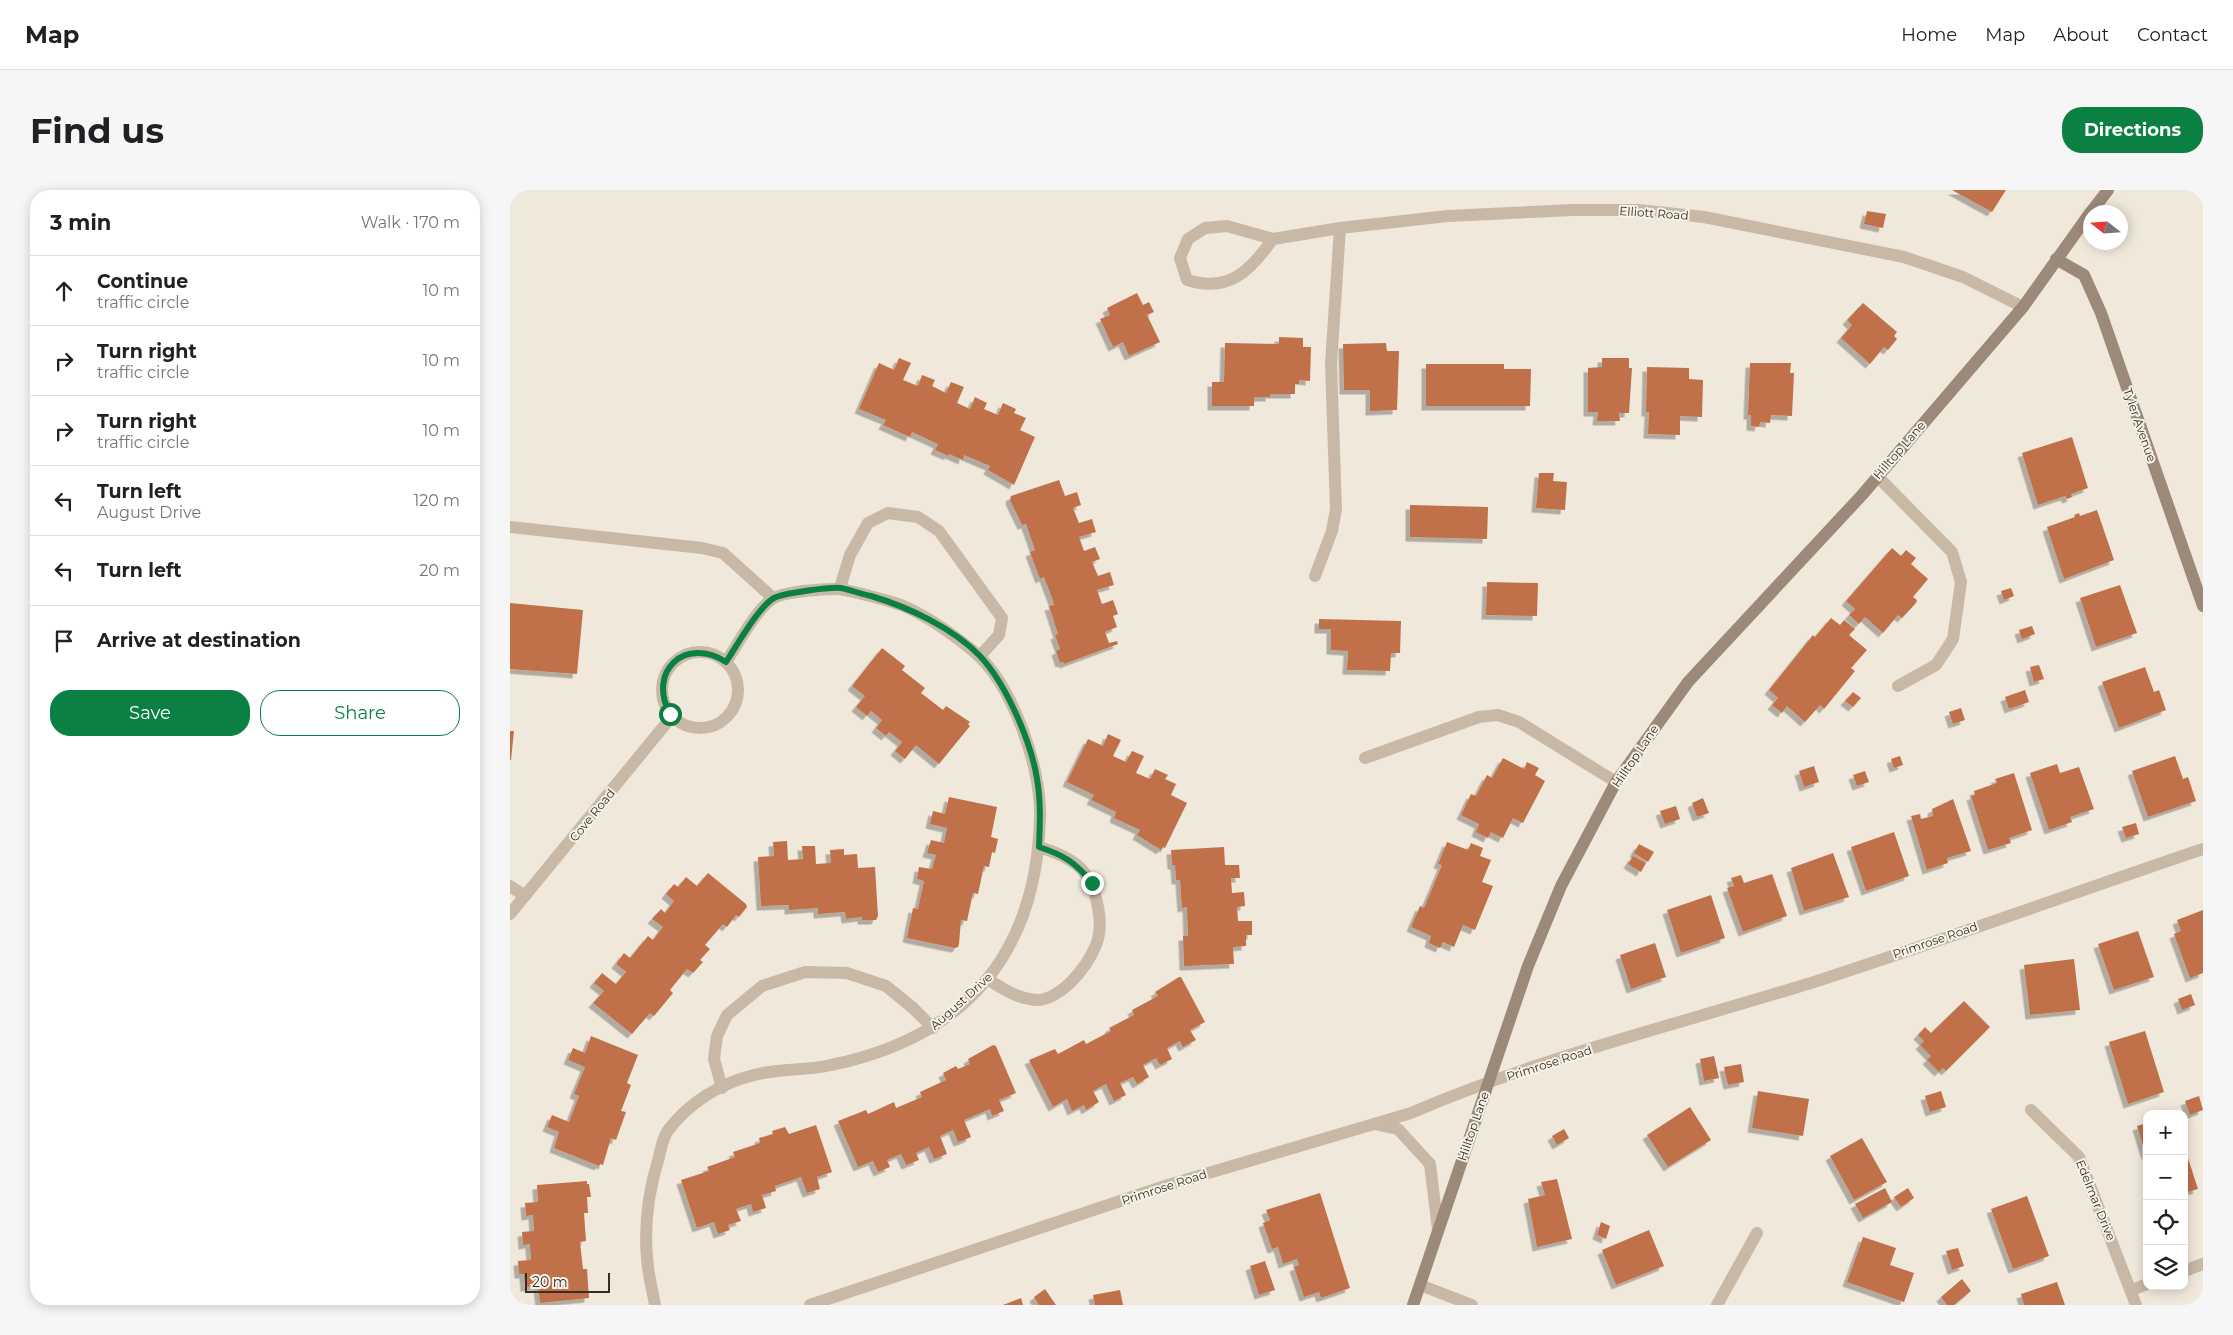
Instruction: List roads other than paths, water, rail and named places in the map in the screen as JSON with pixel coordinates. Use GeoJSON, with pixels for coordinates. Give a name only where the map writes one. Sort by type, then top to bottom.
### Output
{"type":"FeatureCollection","features":[{"type":"Feature","properties":{"kind":"street"},"geometry":{"type":"LineString","coordinates":[[2097,205],[2108,190]]}},
{"type":"Feature","properties":{"kind":"street","name":"Elliott Road"},"geometry":{"type":"LineString","coordinates":[[1273,239],[1256,261],[1243,272],[1226,282],[1205,285],[1187,280],[1180,258],[1188,239],[1205,228],[1227,226],[1273,239],[1340,228],[1448,216],[1572,210],[1638,210],[1704,217],[1904,257],[1963,277],[2023,307]]}},
{"type":"Feature","properties":{"kind":"street"},"geometry":{"type":"LineString","coordinates":[[2023,307],[2083,224]]}},
{"type":"Feature","properties":{"kind":"street"},"geometry":{"type":"LineString","coordinates":[[1315,576],[1332,531],[1336,509],[1331,364],[1340,228]]}},
{"type":"Feature","properties":{"kind":"street","name":"Tyler Avenue"},"geometry":{"type":"LineString","coordinates":[[2056,260],[2084,274],[2101,313],[2203,604]]}},
{"type":"Feature","properties":{"kind":"street","name":"Hilltop Lane"},"geometry":{"type":"LineString","coordinates":[[1413,1305],[1528,966],[1561,886],[1616,782],[1688,682],[1862,495],[2023,307]]}},
{"type":"Feature","properties":{"kind":"street"},"geometry":{"type":"LineString","coordinates":[[1877,476],[1952,552],[1961,582],[1953,639],[1936,665],[1898,686]]}},
{"type":"Feature","properties":{"kind":"street"},"geometry":{"type":"LineString","coordinates":[[840,588],[850,555],[868,523],[888,513],[918,517],[939,531],[1002,618],[999,635],[980,656]]}},
{"type":"Feature","properties":{"kind":"street"},"geometry":{"type":"LineString","coordinates":[[510,527],[702,548],[723,553],[773,598],[759,612],[726,662]]}},
{"type":"Feature","properties":{"kind":"street","name":"August Drive"},"geometry":{"type":"LineString","coordinates":[[655,1305],[646,1257],[649,1187],[667,1131],[704,1095],[754,1075],[830,1066],[888,1050],[933,1028],[989,980],[1007,953],[1033,884],[1039,847],[1040,810],[1037,778],[1028,745],[1006,694],[980,656],[955,636],[902,605],[840,588],[801,592],[773,598]]}},
{"type":"Feature","properties":{"kind":"street"},"geometry":{"type":"LineString","coordinates":[[702,652],[715,655],[726,662],[734,672],[738,684],[737,697],[732,709],[724,719],[714,725],[702,728],[679,722],[665,703],[662,692],[668,669],[678,659],[689,653],[702,652]]}},
{"type":"Feature","properties":{"kind":"street"},"geometry":{"type":"LineString","coordinates":[[1365,758],[1479,717],[1498,715],[1519,722],[1616,782]]}},
{"type":"Feature","properties":{"kind":"street","name":"Cove Road"},"geometry":{"type":"LineString","coordinates":[[510,914],[673,716]]}},
{"type":"Feature","properties":{"kind":"street"},"geometry":{"type":"LineString","coordinates":[[989,980],[1012,994],[1038,1000],[1062,991],[1081,972],[1097,944],[1100,910],[1092,883],[1078,865],[1056,852],[1039,847]]}},
{"type":"Feature","properties":{"kind":"street","name":"Primrose Road"},"geometry":{"type":"LineString","coordinates":[[810,1305],[1168,1184],[1411,1113],[1547,1062],[1815,981],[2203,849]]}},
{"type":"Feature","properties":{"kind":"street"},"geometry":{"type":"LineString","coordinates":[[510,886],[525,896]]}},
{"type":"Feature","properties":{"kind":"street"},"geometry":{"type":"LineString","coordinates":[[722,1088],[714,1059],[717,1036],[727,1015],[762,986],[805,972],[847,974],[886,986],[913,1008],[933,1028]]}},
{"type":"Feature","properties":{"kind":"street","name":"Edelmar Drive"},"geometry":{"type":"LineString","coordinates":[[2031,1110],[2079,1156],[2132,1290],[2136,1305]]}},
{"type":"Feature","properties":{"kind":"street"},"geometry":{"type":"LineString","coordinates":[[1371,1124],[1398,1129],[1430,1164],[1438,1230]]}},
{"type":"Feature","properties":{"kind":"street"},"geometry":{"type":"LineString","coordinates":[[1718,1305],[1757,1233]]}},
{"type":"Feature","properties":{"kind":"street"},"geometry":{"type":"LineString","coordinates":[[2188,1270],[2203,1264]]}},
{"type":"Feature","properties":{"kind":"street"},"geometry":{"type":"LineString","coordinates":[[1420,1285],[1472,1305]]}},
{"type":"Feature","properties":{"kind":"street"},"geometry":{"type":"LineString","coordinates":[[2132,1290],[2143,1286]]}}]}
